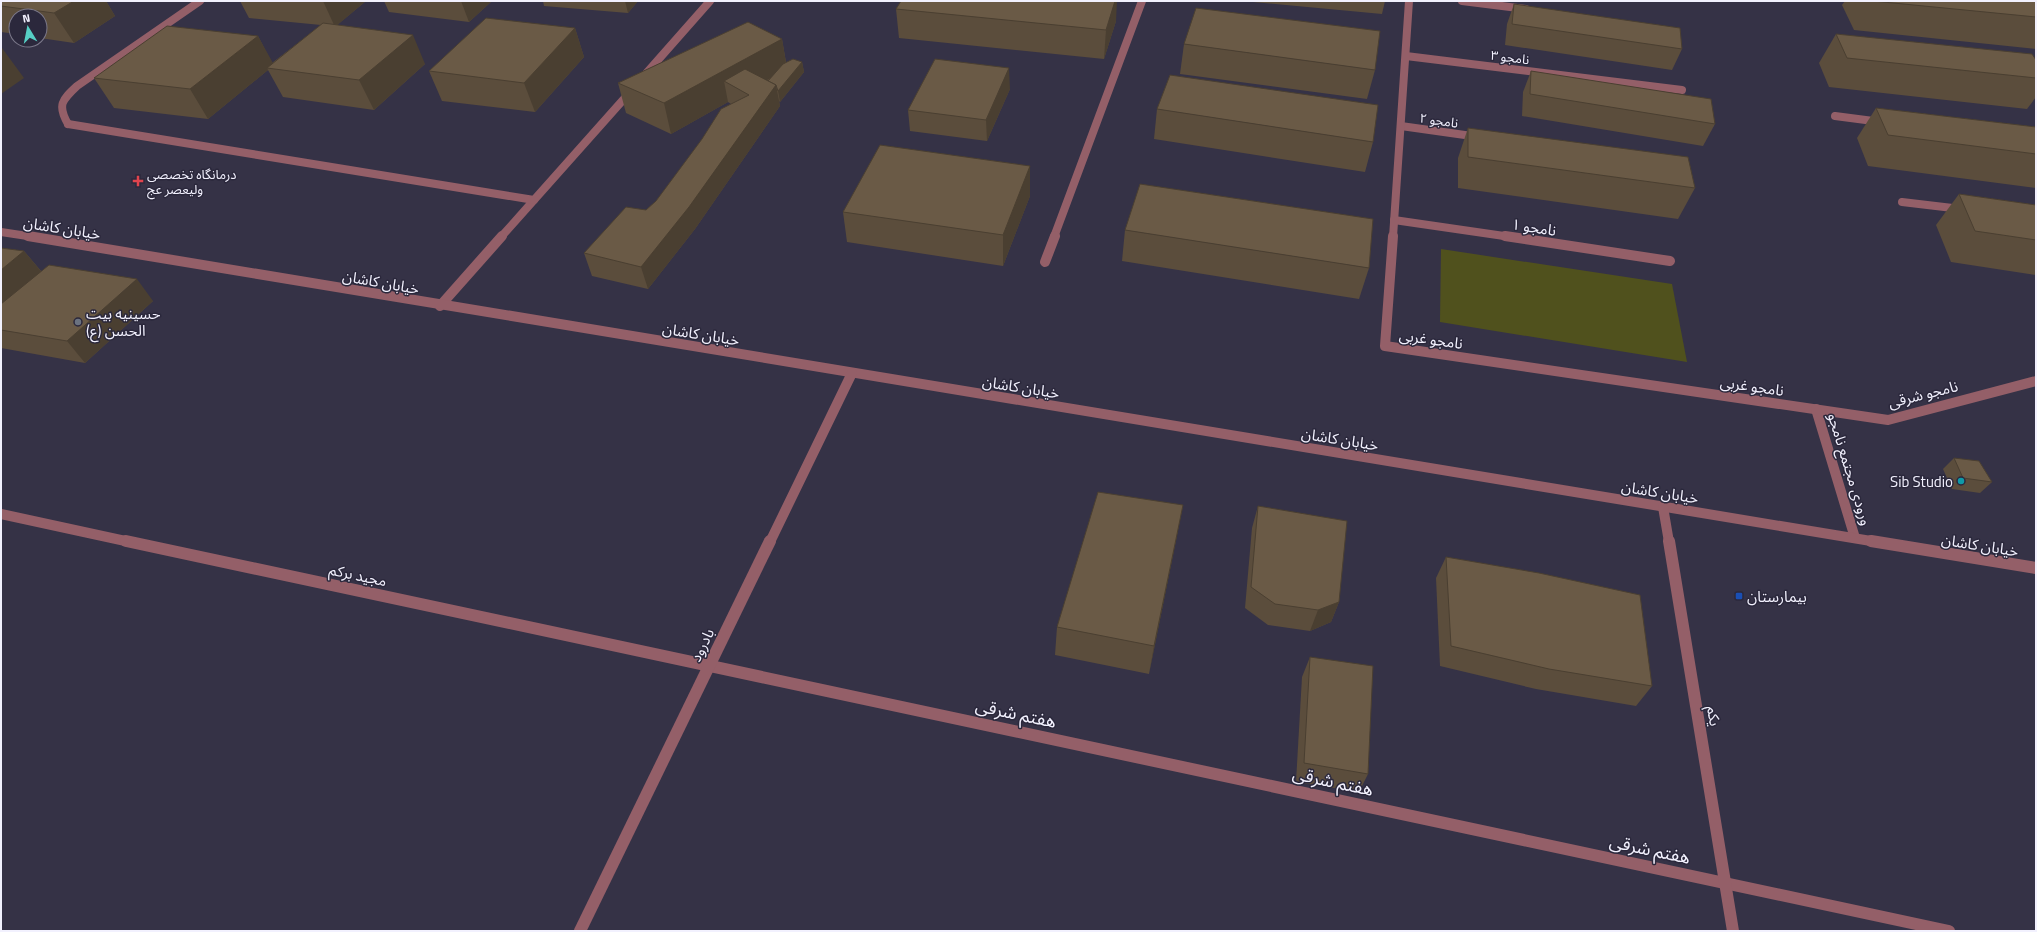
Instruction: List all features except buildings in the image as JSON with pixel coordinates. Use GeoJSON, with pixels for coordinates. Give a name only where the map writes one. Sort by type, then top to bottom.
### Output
{"type":"FeatureCollection","features":[{"type":"Feature","properties":{"kind":"street"},"geometry":{"type":"LineString","coordinates":[[200,1],[77,86],[62,99],[61,112],[68,124],[534,200]]}},
{"type":"Feature","properties":{"kind":"street"},"geometry":{"type":"LineString","coordinates":[[440,306],[710,1]]}},
{"type":"Feature","properties":{"kind":"street"},"geometry":{"type":"LineString","coordinates":[[1045,262],[1142,1]]}},
{"type":"Feature","properties":{"kind":"street","name":"نامجو غربی"},"geometry":{"type":"LineString","coordinates":[[1409,1],[1385,346],[1816,409]]}},
{"type":"Feature","properties":{"kind":"street"},"geometry":{"type":"LineString","coordinates":[[1462,1],[1532,9]]}},
{"type":"Feature","properties":{"kind":"street","name":"نامجو ۳"},"geometry":{"type":"LineString","coordinates":[[1406,56],[1682,90]]}},
{"type":"Feature","properties":{"kind":"street"},"geometry":{"type":"LineString","coordinates":[[1835,116],[1889,123]]}},
{"type":"Feature","properties":{"kind":"street","name":"نامجو ۲"},"geometry":{"type":"LineString","coordinates":[[1401,126],[1486,138]]}},
{"type":"Feature","properties":{"kind":"street"},"geometry":{"type":"LineString","coordinates":[[1902,202],[1973,211]]}},
{"type":"Feature","properties":{"kind":"street","name":"نامجو ۱"},"geometry":{"type":"LineString","coordinates":[[1394,220],[1670,261]]}},
{"type":"Feature","properties":{"kind":"street","name":"خیابان کاشان"},"geometry":{"type":"LineString","coordinates":[[1,232],[440,306],[2036,568]]}},
{"type":"Feature","properties":{"kind":"street","name":"بادرود"},"geometry":{"type":"LineString","coordinates":[[580,931],[852,373]]}},
{"type":"Feature","properties":{"kind":"street","name":"نامجو شرقی"},"geometry":{"type":"LineString","coordinates":[[1816,409],[1888,420],[2036,381]]}},
{"type":"Feature","properties":{"kind":"street","name":"ورودی مجتمع نامجو"},"geometry":{"type":"LineString","coordinates":[[1816,409],[1855,538]]}},
{"type":"Feature","properties":{"kind":"street","name":"یکم"},"geometry":{"type":"LineString","coordinates":[[1663,507],[1733,931]]}},
{"type":"Feature","properties":{"kind":"street","name":"مجید برکم"},"geometry":{"type":"LineString","coordinates":[[1,514],[709,666]]}},
{"type":"Feature","properties":{"kind":"street","name":"هفتم شرقی"},"geometry":{"type":"LineString","coordinates":[[709,666],[1949,931]]}},
{"type":"Feature","properties":{"kind":"shaded area"},"geometry":{"type":"Polygon","coordinates":[[[1441,249],[1672,284],[1687,362],[1440,322],[1441,249]]]}},
{"type":"Feature","properties":{"kind":"place","name":"درمانگاه تخصصی ولیعصر عج"},"geometry":{"type":"Point","coordinates":[138,181]}},
{"type":"Feature","properties":{"kind":"place","name":"حسینیه بیت الحسن (ع)"},"geometry":{"type":"Point","coordinates":[78,322]}},
{"type":"Feature","properties":{"kind":"place","name":"Sib Studio"},"geometry":{"type":"Point","coordinates":[1961,481]}},
{"type":"Feature","properties":{"kind":"place","name":"بیمارستان"},"geometry":{"type":"Point","coordinates":[1739,596]}}]}
